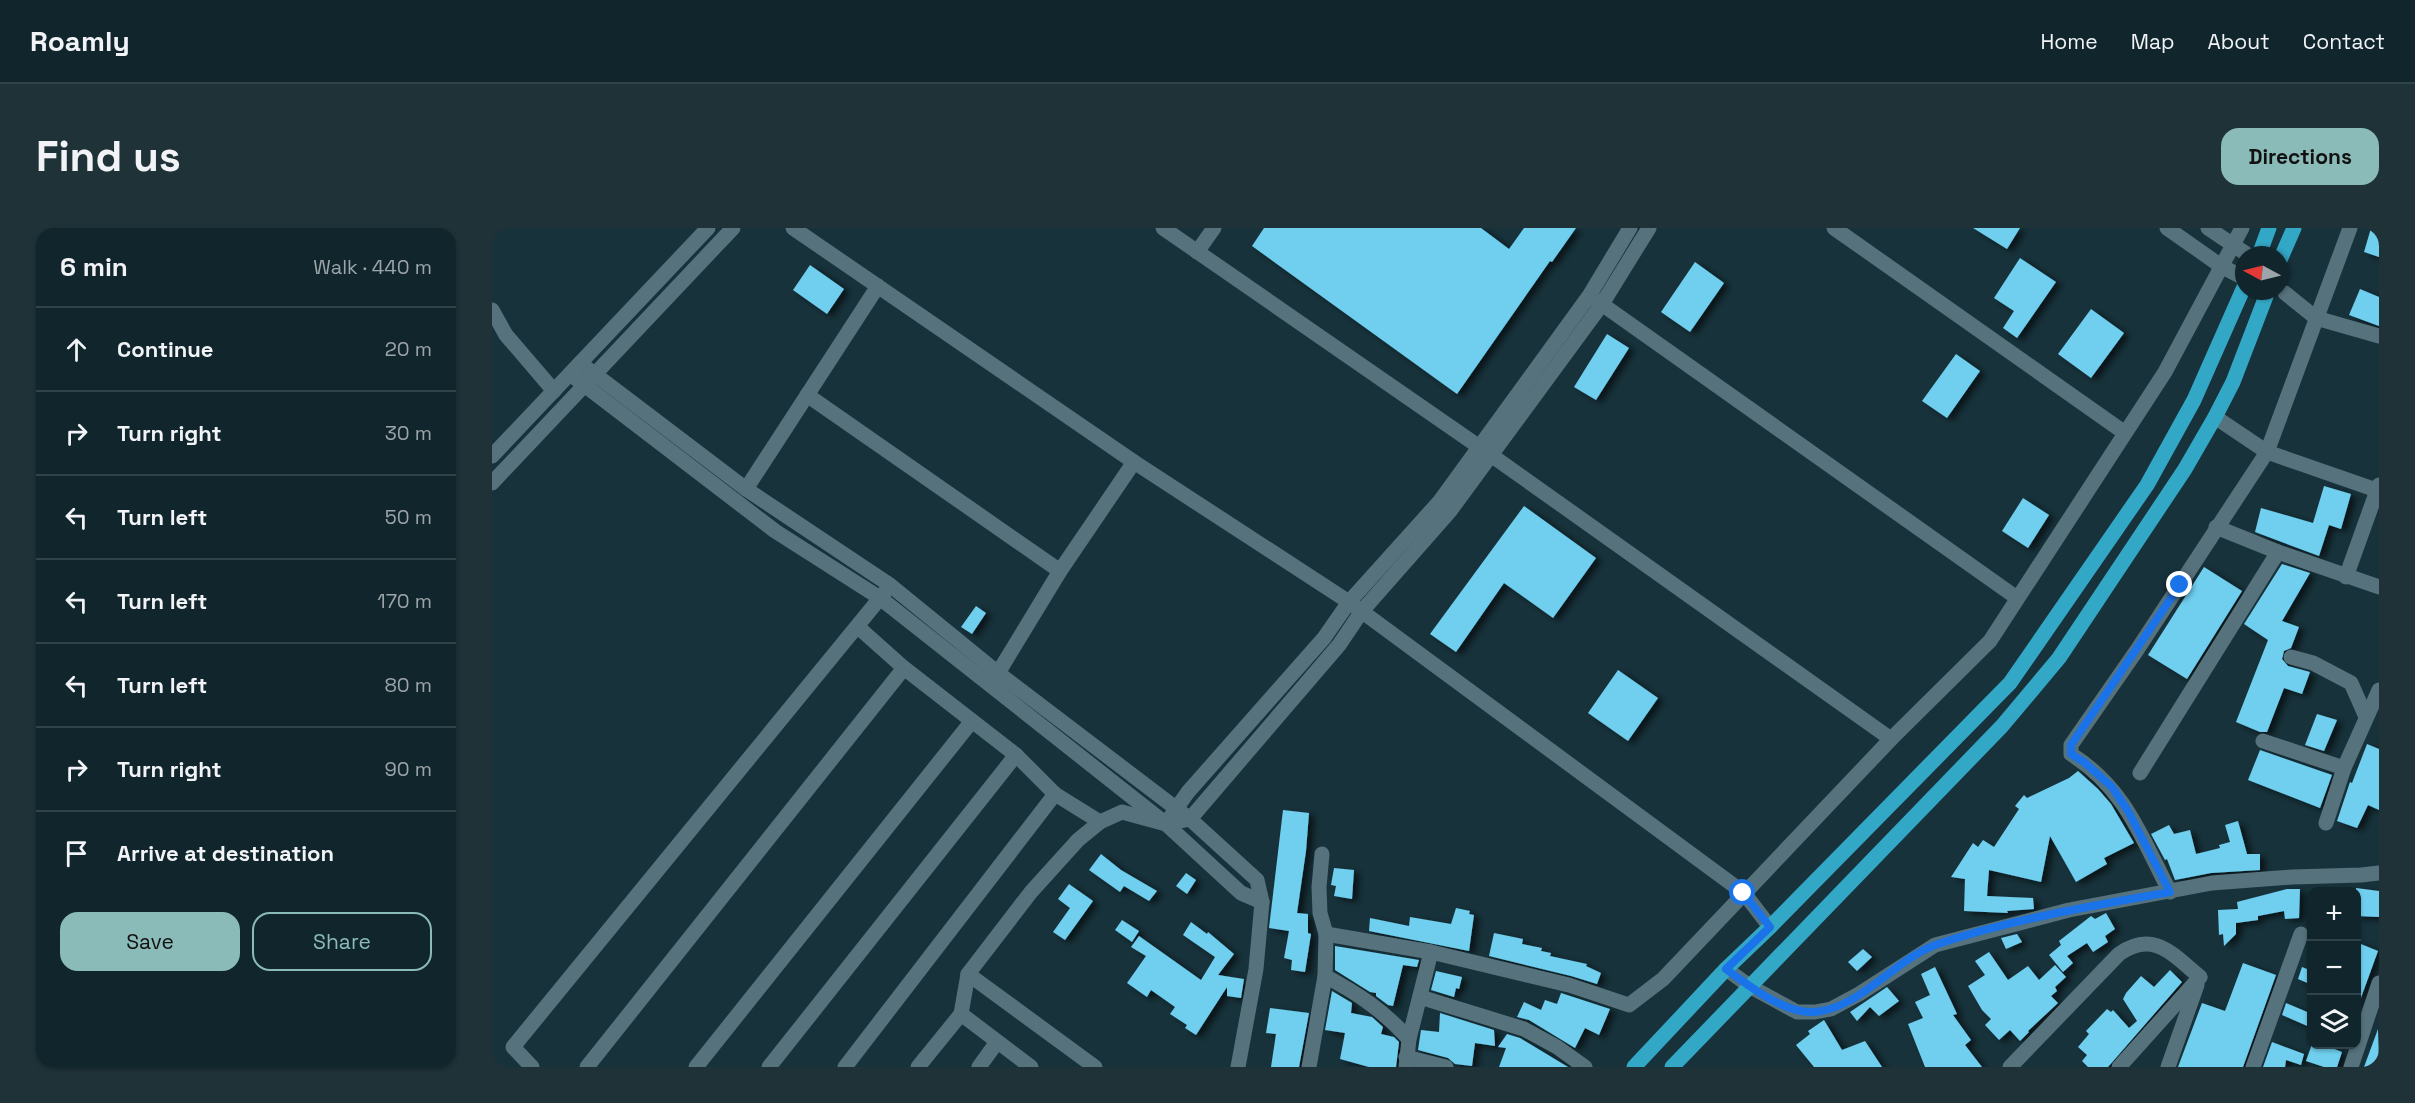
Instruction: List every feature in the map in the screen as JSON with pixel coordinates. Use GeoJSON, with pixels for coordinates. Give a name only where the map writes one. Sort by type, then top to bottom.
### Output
{"type":"FeatureCollection","features":[{"type":"Feature","properties":{"kind":"main road"},"geometry":{"type":"LineString","coordinates":[[2262,246],[2269,228]]}},
{"type":"Feature","properties":{"kind":"main road"},"geometry":{"type":"LineString","coordinates":[[2286,246],[2294,228]]}},
{"type":"Feature","properties":{"kind":"main road"},"geometry":{"type":"LineString","coordinates":[[1634,1067],[1726,969],[2010,682],[2147,485],[2194,400],[2238,300]]}},
{"type":"Feature","properties":{"kind":"main road"},"geometry":{"type":"LineString","coordinates":[[1672,1067],[2022,705],[2060,658],[2185,469],[2215,417],[2233,382],[2264,300]]}},
{"type":"Feature","properties":{"kind":"street"},"geometry":{"type":"LineString","coordinates":[[492,456],[708,228]]}},
{"type":"Feature","properties":{"kind":"street"},"geometry":{"type":"LineString","coordinates":[[492,483],[733,228]]}},
{"type":"Feature","properties":{"kind":"street"},"geometry":{"type":"LineString","coordinates":[[793,228],[1134,462],[1356,606],[1743,893],[1770,927]]}},
{"type":"Feature","properties":{"kind":"street"},"geometry":{"type":"LineString","coordinates":[[1163,228],[1485,451],[1891,739]]}},
{"type":"Feature","properties":{"kind":"street"},"geometry":{"type":"LineString","coordinates":[[1197,252],[1214,228]]}},
{"type":"Feature","properties":{"kind":"street"},"geometry":{"type":"LineString","coordinates":[[1596,300],[1630,228]]}},
{"type":"Feature","properties":{"kind":"street"},"geometry":{"type":"LineString","coordinates":[[1166,824],[1176,808],[1324,638],[1356,606],[1440,501],[1485,451],[1649,228]]}},
{"type":"Feature","properties":{"kind":"street"},"geometry":{"type":"LineString","coordinates":[[1834,228],[2126,433]]}},
{"type":"Feature","properties":{"kind":"street"},"geometry":{"type":"LineString","coordinates":[[2167,228],[2235,273]]}},
{"type":"Feature","properties":{"kind":"street"},"geometry":{"type":"LineString","coordinates":[[2208,228],[2234,247]]}},
{"type":"Feature","properties":{"kind":"street"},"geometry":{"type":"LineString","coordinates":[[1326,934],[1431,952],[1569,985],[1629,1005],[1663,979],[1891,739],[1990,641],[2165,372],[2221,266],[2234,247],[2242,228]]}},
{"type":"Feature","properties":{"kind":"street"},"geometry":{"type":"LineString","coordinates":[[2170,892],[2128,811],[2112,787],[2084,762],[2071,754],[2071,745],[2137,650],[2267,452],[2350,228]]}},
{"type":"Feature","properties":{"kind":"street"},"geometry":{"type":"LineString","coordinates":[[746,489],[878,286]]}},
{"type":"Feature","properties":{"kind":"street"},"geometry":{"type":"LineString","coordinates":[[2289,293],[2316,318],[2379,336]]}},
{"type":"Feature","properties":{"kind":"street"},"geometry":{"type":"LineString","coordinates":[[1596,300],[2017,598]]}},
{"type":"Feature","properties":{"kind":"street"},"geometry":{"type":"LineString","coordinates":[[492,310],[506,335],[554,391]]}},
{"type":"Feature","properties":{"kind":"street"},"geometry":{"type":"LineString","coordinates":[[575,369],[775,531],[880,598],[1166,824],[1241,893],[1262,902]]}},
{"type":"Feature","properties":{"kind":"street"},"geometry":{"type":"LineString","coordinates":[[589,380],[890,585],[998,673],[1190,819],[1257,880],[1262,902],[1256,969],[1238,1067]]}},
{"type":"Feature","properties":{"kind":"street"},"geometry":{"type":"LineString","coordinates":[[807,395],[1060,571]]}},
{"type":"Feature","properties":{"kind":"street"},"geometry":{"type":"LineString","coordinates":[[2215,417],[2267,452],[2378,489],[2346,577]]}},
{"type":"Feature","properties":{"kind":"street"},"geometry":{"type":"LineString","coordinates":[[998,673],[1060,571],[1134,462]]}},
{"type":"Feature","properties":{"kind":"street"},"geometry":{"type":"LineString","coordinates":[[2216,527],[2278,552],[2379,587]]}},
{"type":"Feature","properties":{"kind":"street"},"geometry":{"type":"LineString","coordinates":[[2140,773],[2278,552]]}},
{"type":"Feature","properties":{"kind":"street"},"geometry":{"type":"LineString","coordinates":[[532,1067],[513,1047],[890,585]]}},
{"type":"Feature","properties":{"kind":"street"},"geometry":{"type":"LineString","coordinates":[[918,1067],[961,1014],[968,974],[1031,892],[1078,840],[1100,822],[1122,812],[1166,824],[1190,819],[1339,645],[1356,606]]}},
{"type":"Feature","properties":{"kind":"street"},"geometry":{"type":"LineString","coordinates":[[858,627],[904,668],[1016,755],[1055,794],[1100,822]]}},
{"type":"Feature","properties":{"kind":"street"},"geometry":{"type":"LineString","coordinates":[[2290,657],[2313,663],[2351,683],[2366,717]]}},
{"type":"Feature","properties":{"kind":"street"},"geometry":{"type":"LineString","coordinates":[[587,1067],[904,668]]}},
{"type":"Feature","properties":{"kind":"street"},"geometry":{"type":"LineString","coordinates":[[2326,823],[2344,768],[2379,690]]}},
{"type":"Feature","properties":{"kind":"street"},"geometry":{"type":"LineString","coordinates":[[696,1067],[972,721]]}},
{"type":"Feature","properties":{"kind":"street"},"geometry":{"type":"LineString","coordinates":[[2263,741],[2344,768]]}},
{"type":"Feature","properties":{"kind":"street"},"geometry":{"type":"LineString","coordinates":[[769,1067],[1016,755]]}},
{"type":"Feature","properties":{"kind":"street"},"geometry":{"type":"LineString","coordinates":[[846,1067],[1055,794]]}},
{"type":"Feature","properties":{"kind":"street"},"geometry":{"type":"LineString","coordinates":[[1309,1067],[1325,976],[1326,934],[1320,914],[1319,887],[1322,854]]}},
{"type":"Feature","properties":{"kind":"street"},"geometry":{"type":"LineString","coordinates":[[1726,969],[1750,987],[1797,1012],[1830,1009],[1859,994],[1935,945],[2069,910],[2212,883],[2379,873]]}},
{"type":"Feature","properties":{"kind":"street"},"geometry":{"type":"LineString","coordinates":[[2253,1067],[2301,934]]}},
{"type":"Feature","properties":{"kind":"street"},"geometry":{"type":"LineString","coordinates":[[2010,1067],[2119,954],[2129,947],[2141,944],[2162,946],[2200,977]]}},
{"type":"Feature","properties":{"kind":"street"},"geometry":{"type":"LineString","coordinates":[[1431,952],[1409,1039],[1406,1062],[1446,1067]]}},
{"type":"Feature","properties":{"kind":"street"},"geometry":{"type":"LineString","coordinates":[[968,974],[1095,1067]]}},
{"type":"Feature","properties":{"kind":"street"},"geometry":{"type":"LineString","coordinates":[[1325,976],[1361,995],[1392,1020],[1409,1039]]}},
{"type":"Feature","properties":{"kind":"street"},"geometry":{"type":"LineString","coordinates":[[2119,1067],[2200,977]]}},
{"type":"Feature","properties":{"kind":"street"},"geometry":{"type":"LineString","coordinates":[[2168,1067],[2200,977]]}},
{"type":"Feature","properties":{"kind":"street"},"geometry":{"type":"LineString","coordinates":[[2351,1067],[2379,982]]}},
{"type":"Feature","properties":{"kind":"street"},"geometry":{"type":"LineString","coordinates":[[1420,997],[1524,1029],[1557,1047],[1585,1067]]}},
{"type":"Feature","properties":{"kind":"street"},"geometry":{"type":"LineString","coordinates":[[961,1014],[1030,1067]]}},
{"type":"Feature","properties":{"kind":"street"},"geometry":{"type":"LineString","coordinates":[[979,1067],[997,1042]]}},
{"type":"Feature","properties":{"kind":"building"},"geometry":{"type":"Polygon","coordinates":[[[1264,228],[1481,228],[1509,249],[1524,228],[1576,228],[1552,262],[1550,261],[1457,394],[1252,246],[1264,228]]]}},
{"type":"Feature","properties":{"kind":"building"},"geometry":{"type":"Polygon","coordinates":[[[1973,228],[2020,228],[2007,249],[1973,228]]]}},
{"type":"Feature","properties":{"kind":"building"},"geometry":{"type":"Polygon","coordinates":[[[2371,228],[2379,228],[2379,257],[2364,252],[2371,228]]]}},
{"type":"Feature","properties":{"kind":"building"},"geometry":{"type":"Polygon","coordinates":[[[2020,258],[2056,282],[2017,338],[2003,328],[2014,311],[1994,298],[2020,258]]]}},
{"type":"Feature","properties":{"kind":"building"},"geometry":{"type":"Polygon","coordinates":[[[1695,262],[1724,283],[1690,332],[1661,312],[1695,262]]]}},
{"type":"Feature","properties":{"kind":"building"},"geometry":{"type":"Polygon","coordinates":[[[810,265],[844,289],[827,314],[793,290],[810,265]]]}},
{"type":"Feature","properties":{"kind":"building"},"geometry":{"type":"Polygon","coordinates":[[[2360,289],[2379,297],[2379,326],[2349,315],[2360,289]]]}},
{"type":"Feature","properties":{"kind":"building"},"geometry":{"type":"Polygon","coordinates":[[[2091,309],[2124,333],[2091,378],[2058,354],[2091,309]]]}},
{"type":"Feature","properties":{"kind":"building"},"geometry":{"type":"Polygon","coordinates":[[[1607,334],[1629,348],[1596,400],[1574,387],[1607,334]]]}},
{"type":"Feature","properties":{"kind":"building"},"geometry":{"type":"Polygon","coordinates":[[[1956,354],[1980,371],[1947,418],[1922,401],[1956,354]]]}},
{"type":"Feature","properties":{"kind":"building"},"geometry":{"type":"Polygon","coordinates":[[[2324,486],[2351,494],[2341,529],[2329,525],[2319,556],[2255,532],[2261,508],[2313,523],[2324,486]]]}},
{"type":"Feature","properties":{"kind":"building"},"geometry":{"type":"Polygon","coordinates":[[[2023,498],[2049,515],[2028,548],[2002,531],[2023,498]]]}},
{"type":"Feature","properties":{"kind":"building"},"geometry":{"type":"Polygon","coordinates":[[[1524,506],[1596,558],[1553,618],[1504,583],[1456,652],[1430,634],[1524,506]]]}},
{"type":"Feature","properties":{"kind":"building"},"geometry":{"type":"Polygon","coordinates":[[[2282,564],[2310,573],[2282,621],[2299,627],[2291,648],[2284,651],[2282,659],[2288,666],[2310,672],[2302,694],[2284,688],[2267,732],[2260,732],[2236,722],[2268,640],[2244,624],[2282,564]]]}},
{"type":"Feature","properties":{"kind":"building"},"geometry":{"type":"Polygon","coordinates":[[[2204,567],[2242,591],[2187,679],[2148,655],[2204,567]]]}},
{"type":"Feature","properties":{"kind":"building"},"geometry":{"type":"Polygon","coordinates":[[[976,606],[986,613],[972,634],[961,627],[976,606]]]}},
{"type":"Feature","properties":{"kind":"building"},"geometry":{"type":"Polygon","coordinates":[[[1618,670],[1658,698],[1628,741],[1588,713],[1618,670]]]}},
{"type":"Feature","properties":{"kind":"building"},"geometry":{"type":"Polygon","coordinates":[[[2317,714],[2337,720],[2324,751],[2305,745],[2317,714]]]}},
{"type":"Feature","properties":{"kind":"building"},"geometry":{"type":"Polygon","coordinates":[[[2367,744],[2379,749],[2379,810],[2368,805],[2357,828],[2337,821],[2350,782],[2352,783],[2367,744]]]}},
{"type":"Feature","properties":{"kind":"building"},"geometry":{"type":"Polygon","coordinates":[[[2260,750],[2332,775],[2320,808],[2248,780],[2260,750]]]}},
{"type":"Feature","properties":{"kind":"building"},"geometry":{"type":"Polygon","coordinates":[[[2078,771],[2111,804],[2134,843],[2104,858],[2107,864],[2076,882],[2050,836],[2041,882],[1989,870],[1987,896],[2033,898],[2034,909],[2007,911],[2008,913],[1964,911],[1965,879],[1951,877],[1973,843],[1978,847],[1983,840],[1994,847],[2019,809],[2015,806],[2024,795],[2027,798],[2069,778],[2078,771]]]}},
{"type":"Feature","properties":{"kind":"building"},"geometry":{"type":"Polygon","coordinates":[[[1283,810],[1309,813],[1297,913],[1308,914],[1308,933],[1311,934],[1305,972],[1291,970],[1292,960],[1284,958],[1289,931],[1269,928],[1283,810]]]}},
{"type":"Feature","properties":{"kind":"building"},"geometry":{"type":"Polygon","coordinates":[[[2238,821],[2247,854],[2260,854],[2260,870],[2211,873],[2175,880],[2167,859],[2165,860],[2151,834],[2169,825],[2174,834],[2190,830],[2196,854],[2220,848],[2219,845],[2230,842],[2225,825],[2238,821]]]}},
{"type":"Feature","properties":{"kind":"building"},"geometry":{"type":"Polygon","coordinates":[[[1101,854],[1121,870],[1157,891],[1149,901],[1124,886],[1120,892],[1089,870],[1101,854]]]}},
{"type":"Feature","properties":{"kind":"building"},"geometry":{"type":"Polygon","coordinates":[[[1334,868],[1354,870],[1352,899],[1334,896],[1336,886],[1331,885],[1334,868]]]}},
{"type":"Feature","properties":{"kind":"building"},"geometry":{"type":"Polygon","coordinates":[[[1186,873],[1196,880],[1187,894],[1176,886],[1186,873]]]}},
{"type":"Feature","properties":{"kind":"building"},"geometry":{"type":"Polygon","coordinates":[[[1069,884],[1093,901],[1065,940],[1053,932],[1070,908],[1058,899],[1069,884]]]}},
{"type":"Feature","properties":{"kind":"building"},"geometry":{"type":"Polygon","coordinates":[[[2287,889],[2300,889],[2299,918],[2285,919],[2284,911],[2258,916],[2258,920],[2236,923],[2236,934],[2224,946],[2223,934],[2219,935],[2218,910],[2238,909],[2237,902],[2287,889]]]}},
{"type":"Feature","properties":{"kind":"building"},"geometry":{"type":"Polygon","coordinates":[[[2361,889],[2379,891],[2379,917],[2361,916],[2361,889]]]}},
{"type":"Feature","properties":{"kind":"building"},"geometry":{"type":"Polygon","coordinates":[[[1456,908],[1470,911],[1469,914],[1474,915],[1469,951],[1369,931],[1370,918],[1409,926],[1410,917],[1451,924],[1456,908]]]}},
{"type":"Feature","properties":{"kind":"building"},"geometry":{"type":"Polygon","coordinates":[[[2106,913],[2115,929],[2105,936],[2108,942],[2093,952],[2087,943],[2067,956],[2073,963],[2063,972],[2049,955],[2061,945],[2059,941],[2091,916],[2095,919],[2106,913]]]}},
{"type":"Feature","properties":{"kind":"building"},"geometry":{"type":"Polygon","coordinates":[[[1122,920],[1139,931],[1132,942],[1115,930],[1122,920]]]}},
{"type":"Feature","properties":{"kind":"building"},"geometry":{"type":"Polygon","coordinates":[[[1191,922],[1207,934],[1208,932],[1234,954],[1218,975],[1244,979],[1241,998],[1227,996],[1227,987],[1196,1035],[1185,1028],[1187,1025],[1170,1014],[1175,1007],[1151,990],[1147,997],[1127,983],[1146,956],[1131,947],[1139,936],[1201,980],[1215,957],[1183,935],[1191,922]]]}},
{"type":"Feature","properties":{"kind":"building"},"geometry":{"type":"Polygon","coordinates":[[[1494,933],[1523,939],[1522,944],[1542,948],[1541,951],[1551,953],[1550,956],[1587,964],[1586,966],[1601,973],[1597,984],[1489,956],[1494,933]]]}},
{"type":"Feature","properties":{"kind":"building"},"geometry":{"type":"Polygon","coordinates":[[[2017,934],[2022,942],[2006,949],[2001,938],[2017,934]]]}},
{"type":"Feature","properties":{"kind":"building"},"geometry":{"type":"Polygon","coordinates":[[[2361,944],[2378,951],[2361,998],[2361,944]]]}},
{"type":"Feature","properties":{"kind":"building"},"geometry":{"type":"Polygon","coordinates":[[[1335,946],[1419,960],[1417,967],[1403,965],[1393,1006],[1376,996],[1376,993],[1370,992],[1335,970],[1335,946]]]}},
{"type":"Feature","properties":{"kind":"building"},"geometry":{"type":"Polygon","coordinates":[[[1863,949],[1872,957],[1857,971],[1848,962],[1863,949]]]}},
{"type":"Feature","properties":{"kind":"building"},"geometry":{"type":"Polygon","coordinates":[[[1989,952],[2008,980],[2028,966],[2039,980],[2055,965],[2066,977],[2055,987],[2057,991],[2051,996],[2058,1003],[2020,1041],[2010,1030],[1999,1040],[1985,1025],[1991,1019],[1982,1010],[1968,986],[1985,975],[1975,961],[1989,952]]]}},
{"type":"Feature","properties":{"kind":"building"},"geometry":{"type":"Polygon","coordinates":[[[2243,963],[2276,975],[2243,1067],[2178,1067],[2202,1003],[2225,1011],[2243,963]]]}},
{"type":"Feature","properties":{"kind":"building"},"geometry":{"type":"Polygon","coordinates":[[[1935,967],[1957,1014],[1953,1015],[1971,1040],[1965,1045],[1982,1067],[1925,1067],[1908,1024],[1923,1018],[1915,1002],[1930,995],[1921,974],[1935,967]]]}},
{"type":"Feature","properties":{"kind":"building"},"geometry":{"type":"Polygon","coordinates":[[[2302,967],[2307,969],[2307,983],[2298,979],[2302,967]]]}},
{"type":"Feature","properties":{"kind":"building"},"geometry":{"type":"Polygon","coordinates":[[[2170,970],[2182,982],[2108,1067],[2088,1067],[2082,1061],[2087,1055],[2078,1047],[2089,1034],[2086,1031],[2107,1009],[2111,1012],[2113,1010],[2129,1028],[2137,1021],[2123,999],[2126,993],[2141,976],[2154,987],[2170,970]]]}},
{"type":"Feature","properties":{"kind":"building"},"geometry":{"type":"Polygon","coordinates":[[[1436,971],[1462,977],[1454,997],[1431,990],[1436,971]]]}},
{"type":"Feature","properties":{"kind":"building"},"geometry":{"type":"Polygon","coordinates":[[[1887,987],[1899,1001],[1879,1016],[1870,1007],[1857,1021],[1850,1012],[1887,987]]]}},
{"type":"Feature","properties":{"kind":"building"},"geometry":{"type":"Polygon","coordinates":[[[1332,991],[1352,1003],[1351,1013],[1372,1017],[1383,1027],[1381,1034],[1394,1037],[1399,1042],[1396,1067],[1369,1067],[1340,1059],[1345,1033],[1325,1030],[1332,991]]]}},
{"type":"Feature","properties":{"kind":"building"},"geometry":{"type":"Polygon","coordinates":[[[1561,993],[1610,1009],[1599,1035],[1585,1028],[1575,1048],[1529,1020],[1517,1017],[1524,1002],[1541,1010],[1545,1000],[1557,1004],[1561,993]]]}},
{"type":"Feature","properties":{"kind":"building"},"geometry":{"type":"Polygon","coordinates":[[[2286,1003],[2307,1012],[2307,1026],[2282,1015],[2286,1003]]]}},
{"type":"Feature","properties":{"kind":"building"},"geometry":{"type":"Polygon","coordinates":[[[1270,1008],[1309,1013],[1299,1067],[1271,1067],[1276,1034],[1266,1033],[1270,1008]]]}},
{"type":"Feature","properties":{"kind":"building"},"geometry":{"type":"Polygon","coordinates":[[[1440,1013],[1494,1030],[1495,1046],[1475,1043],[1472,1066],[1455,1064],[1448,1058],[1418,1050],[1421,1030],[1439,1032],[1440,1013]]]}},
{"type":"Feature","properties":{"kind":"building"},"geometry":{"type":"Polygon","coordinates":[[[1824,1020],[1842,1050],[1865,1041],[1882,1067],[1814,1067],[1796,1045],[1810,1034],[1808,1031],[1824,1020]]]}},
{"type":"Feature","properties":{"kind":"building"},"geometry":{"type":"Polygon","coordinates":[[[2378,1029],[2379,1067],[2364,1067],[2378,1029]]]}},
{"type":"Feature","properties":{"kind":"building"},"geometry":{"type":"Polygon","coordinates":[[[1507,1034],[1520,1038],[1568,1067],[1499,1067],[1506,1048],[1498,1047],[1507,1034]]]}},
{"type":"Feature","properties":{"kind":"building"},"geometry":{"type":"Polygon","coordinates":[[[2272,1042],[2304,1054],[2301,1065],[2286,1060],[2285,1067],[2263,1067],[2272,1042]]]}},
{"type":"Feature","properties":{"kind":"building"},"geometry":{"type":"Polygon","coordinates":[[[2310,1049],[2334,1049],[2342,1052],[2337,1067],[2324,1067],[2306,1061],[2310,1049]]]}},
{"type":"Feature","properties":{"kind":"route"},"geometry":{"type":"LineString","coordinates":[[1743,893],[1770,927],[1726,969],[1750,987],[1797,1012],[1815,1012],[1830,1009],[1859,994],[1935,945],[2069,910],[2170,892],[2128,811],[2112,787],[2084,762],[2071,754],[2070,750],[2071,745],[2180,585]]}}]}
